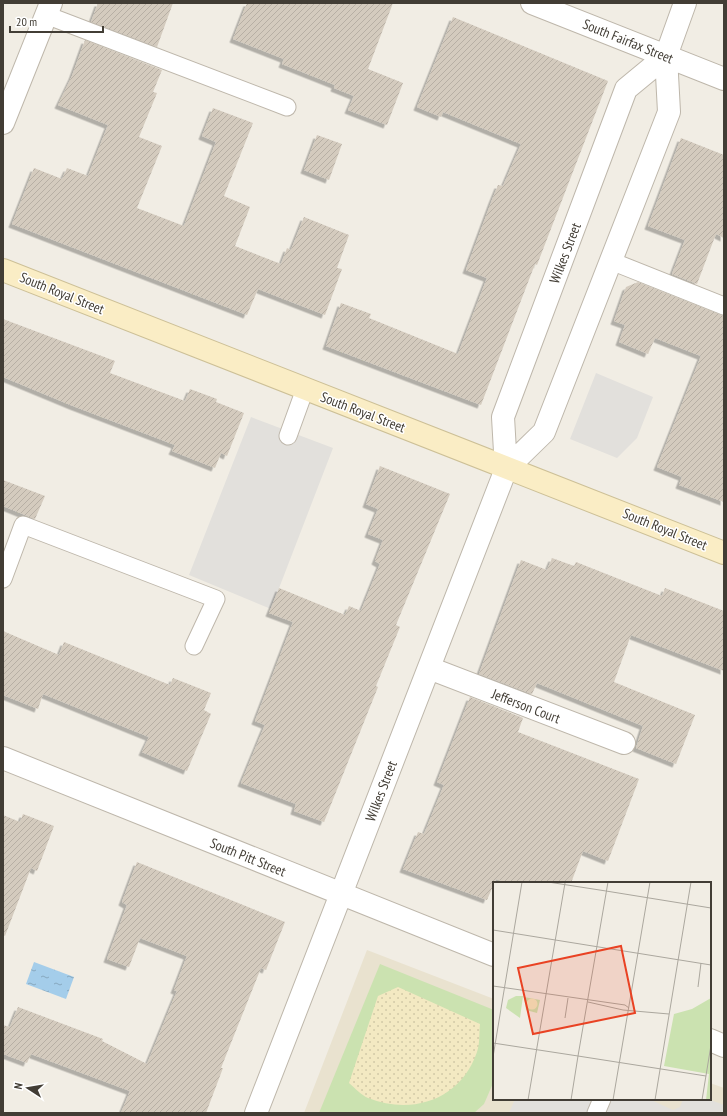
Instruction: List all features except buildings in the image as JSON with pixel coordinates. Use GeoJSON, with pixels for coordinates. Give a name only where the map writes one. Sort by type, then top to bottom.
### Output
{"type":"FeatureCollection","features":[{"type":"Feature","properties":{"kind":"main road","name":"South Royal Street"},"geometry":{"type":"LineString","coordinates":[[3,270],[506,469],[626,513],[724,553]]}},
{"type":"Feature","properties":{"kind":"street","name":"South Fairfax Street"},"geometry":{"type":"LineString","coordinates":[[532,3],[724,79]]}},
{"type":"Feature","properties":{"kind":"street","name":"Wilkes Street"},"geometry":{"type":"LineString","coordinates":[[506,469],[544,432],[670,112],[666,56],[685,3]]}},
{"type":"Feature","properties":{"kind":"street"},"geometry":{"type":"LineString","coordinates":[[3,124],[49,9]]}},
{"type":"Feature","properties":{"kind":"street","name":"Wilkes Street"},"geometry":{"type":"LineString","coordinates":[[256,1113],[506,469],[503,417],[626,89],[666,56]]}},
{"type":"Feature","properties":{"kind":"street","name":"Jefferson Court"},"geometry":{"type":"LineString","coordinates":[[429,668],[624,743]]}},
{"type":"Feature","properties":{"kind":"street","name":"South Pitt Street"},"geometry":{"type":"LineString","coordinates":[[3,758],[493,955]]}},
{"type":"Feature","properties":{"kind":"street"},"geometry":{"type":"LineString","coordinates":[[711,1040],[724,1046]]}},
{"type":"Feature","properties":{"kind":"lane"},"geometry":{"type":"LineString","coordinates":[[49,9],[288,107]]}},
{"type":"Feature","properties":{"kind":"lane"},"geometry":{"type":"LineString","coordinates":[[611,261],[724,306]]}},
{"type":"Feature","properties":{"kind":"lane"},"geometry":{"type":"LineString","coordinates":[[288,436],[304,389]]}},
{"type":"Feature","properties":{"kind":"lane"},"geometry":{"type":"LineString","coordinates":[[3,579],[23,525],[216,599],[194,646]]}},
{"type":"Feature","properties":{"kind":"lane"},"geometry":{"type":"LineString","coordinates":[[596,1113],[602,1100]]}},
{"type":"Feature","properties":{"kind":"shaded area"},"geometry":{"type":"Polygon","coordinates":[[[596,373],[653,397],[637,438],[617,458],[570,439],[596,373]]]}},
{"type":"Feature","properties":{"kind":"shaded area"},"geometry":{"type":"Polygon","coordinates":[[[251,417],[333,448],[271,609],[189,575],[251,417]]]}},
{"type":"Feature","properties":{"kind":"shaded area"},"geometry":{"type":"Polygon","coordinates":[[[367,950],[493,999],[493,1100],[711,1100],[711,1083],[724,1088],[724,1113],[304,1113],[367,950]]]}},
{"type":"Feature","properties":{"kind":"shaded area"},"geometry":{"type":"Polygon","coordinates":[[[515,1100],[651,1100],[673,1110],[680,1107],[683,1100],[711,1100],[724,1105],[724,1113],[509,1113],[515,1100]]]}},
{"type":"Feature","properties":{"kind":"green space"},"geometry":{"type":"Polygon","coordinates":[[[380,964],[493,1010],[493,1083],[484,1104],[474,1113],[319,1113],[380,964]]]}},
{"type":"Feature","properties":{"kind":"sand"},"geometry":{"type":"Polygon","coordinates":[[[398,987],[480,1024],[477,1052],[470,1068],[460,1082],[447,1092],[418,1104],[402,1105],[385,1103],[368,1098],[349,1083],[378,996],[398,987]]]}},
{"type":"Feature","properties":{"kind":"water"},"geometry":{"type":"Polygon","coordinates":[[[34,962],[74,977],[66,999],[26,984],[34,962]]]}}]}
